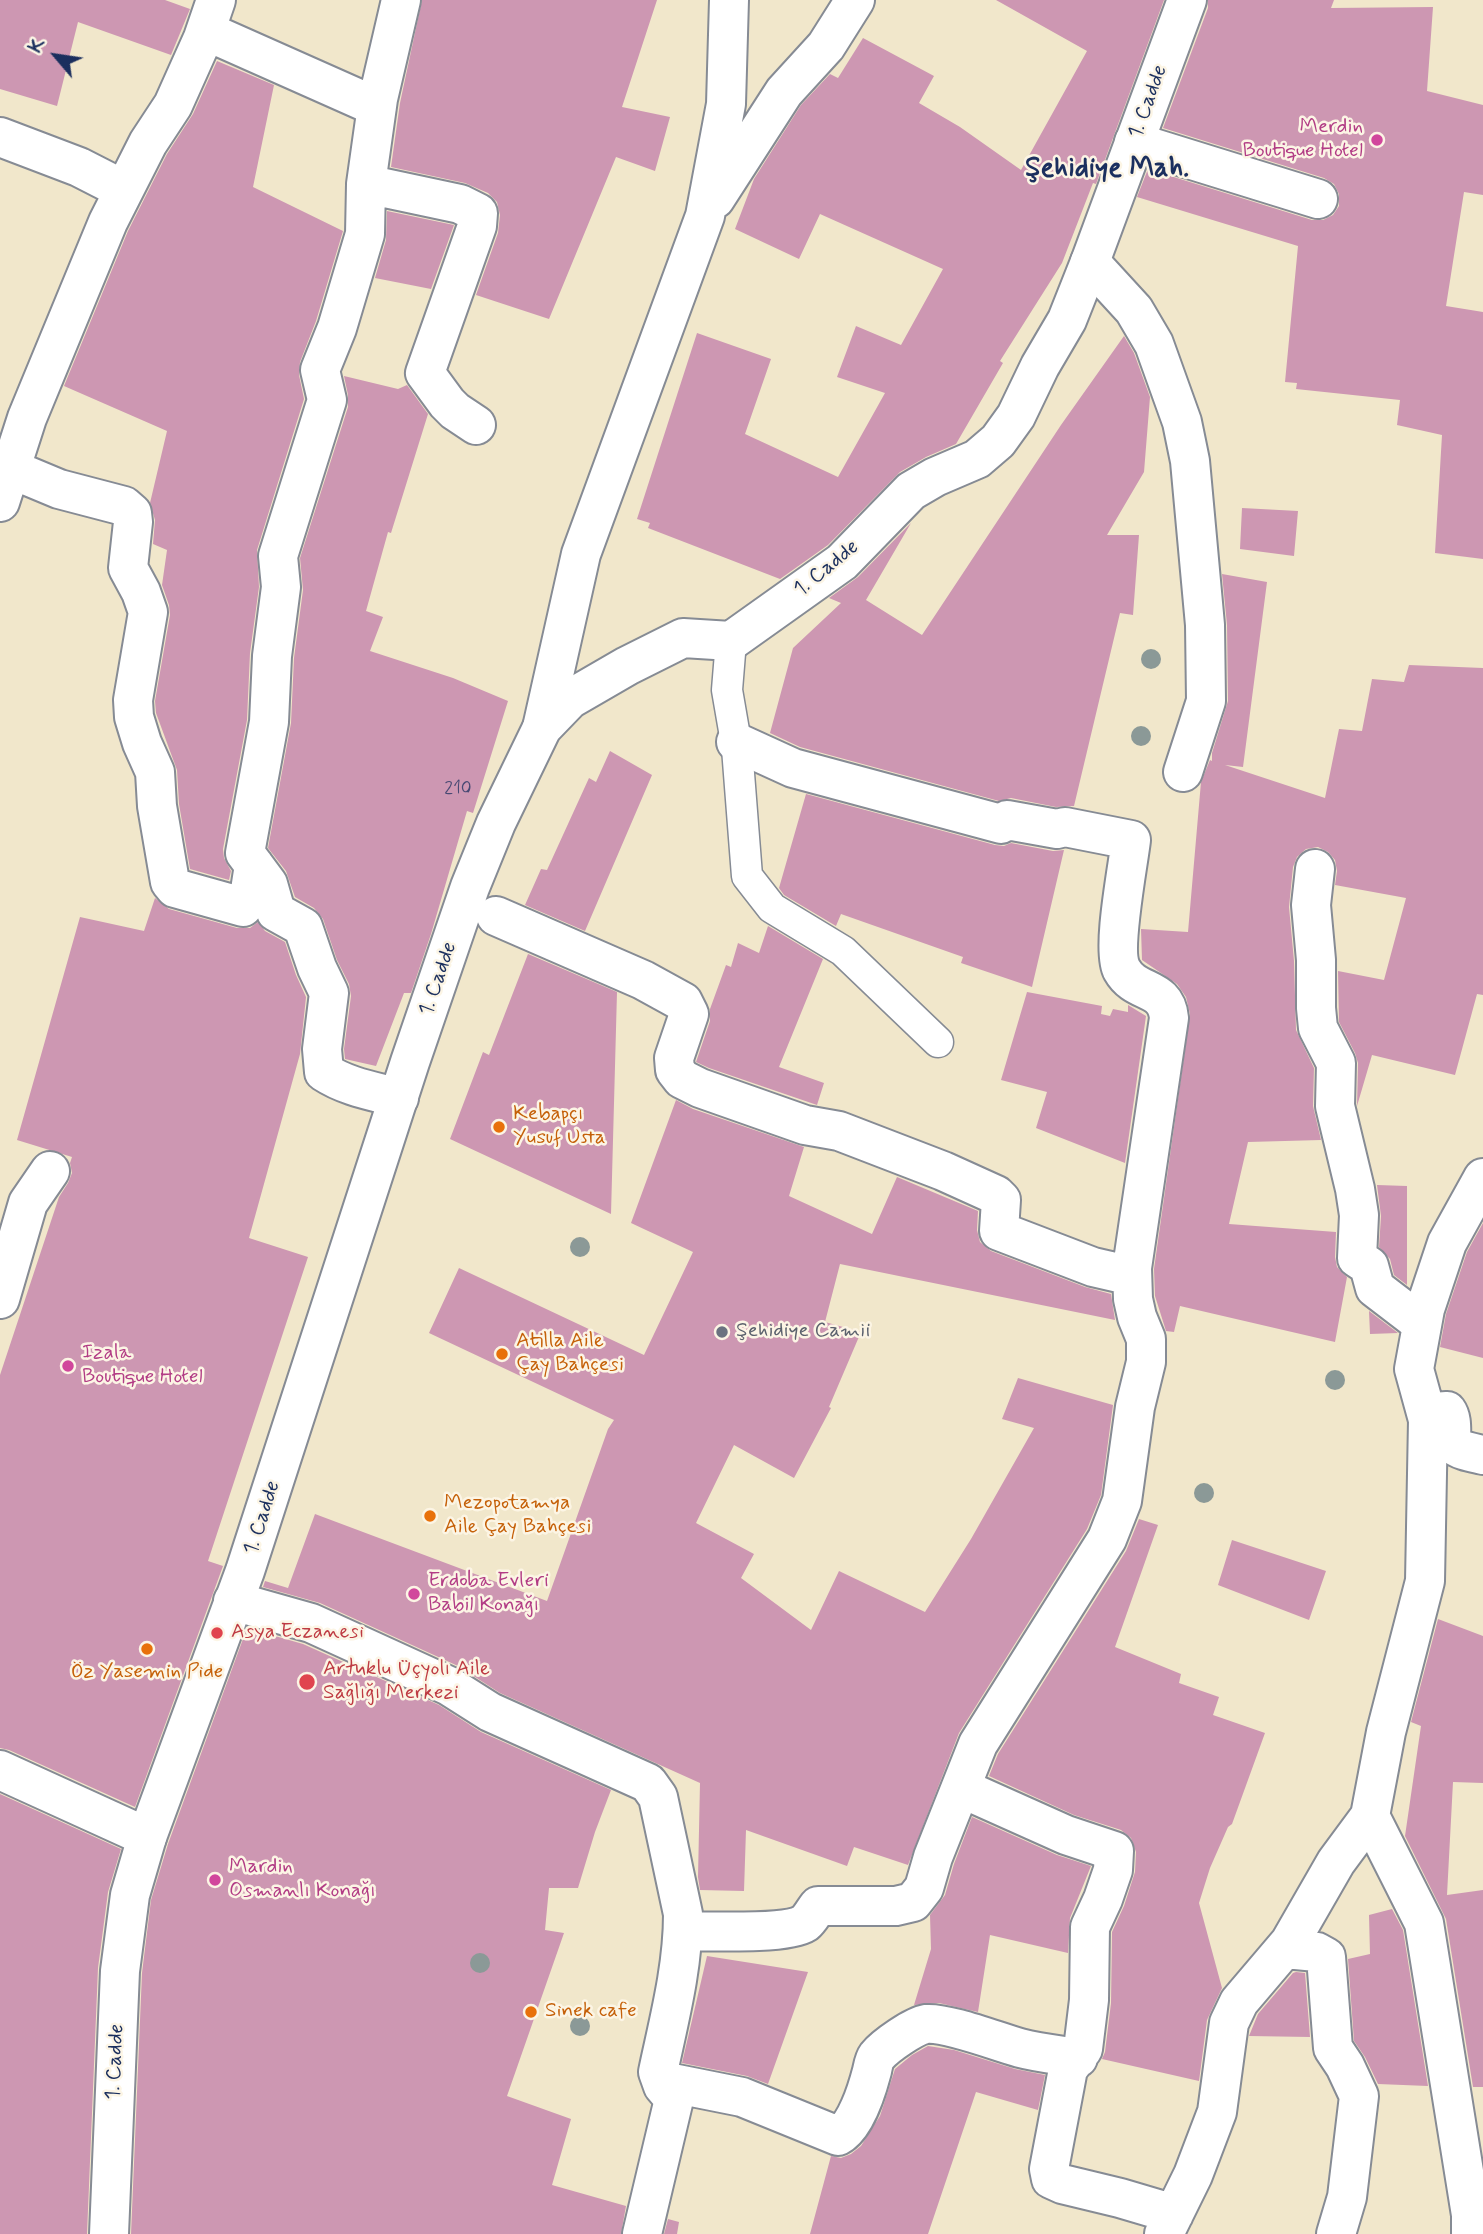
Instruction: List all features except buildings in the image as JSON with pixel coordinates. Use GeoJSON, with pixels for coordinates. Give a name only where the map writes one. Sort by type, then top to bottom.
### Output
{"type":"FeatureCollection","features":[{"type":"Feature","properties":{"kind":"street"},"geometry":{"type":"LineString","coordinates":[[399,1098],[355,1087],[324,1072],[322,1049],[329,993],[303,927],[276,912],[268,884],[245,853],[269,723],[272,656],[281,587],[278,556],[327,400],[320,370],[337,328],[365,234],[366,184],[377,107],[401,0]]}},
{"type":"Feature","properties":{"kind":"street"},"geometry":{"type":"LineString","coordinates":[[542,728],[581,554],[705,216],[726,104],[729,0]]}},
{"type":"Feature","properties":{"kind":"street"},"geometry":{"type":"LineString","coordinates":[[705,216],[784,92],[826,46],[855,0]]}},
{"type":"Feature","properties":{"kind":"street","name":"1. Cadde"},"geometry":{"type":"LineString","coordinates":[[109,2234],[120,1970],[130,1895],[147,1837],[246,1571],[399,1098],[470,887],[496,823],[542,728],[570,699],[683,638],[731,641],[842,562],[911,491],[935,477],[977,459],[998,441],[1016,416],[1040,366],[1067,320],[1187,0]]}},
{"type":"Feature","properties":{"kind":"street"},"geometry":{"type":"LineString","coordinates":[[254,865],[249,897],[243,907],[175,888],[170,882],[157,806],[155,772],[134,717],[133,700],[148,612],[128,568],[134,522],[132,513],[124,506],[59,489],[5,485],[55,346],[124,190],[148,143],[173,105],[211,16],[377,107]]}},
{"type":"Feature","properties":{"kind":"street"},"geometry":{"type":"LineString","coordinates":[[0,136],[79,167],[124,190]]}},
{"type":"Feature","properties":{"kind":"street"},"geometry":{"type":"LineString","coordinates":[[1134,142],[1318,199]]}},
{"type":"Feature","properties":{"kind":"street"},"geometry":{"type":"LineString","coordinates":[[366,184],[460,204],[478,213],[477,226],[425,373],[447,403],[476,425]]}},
{"type":"Feature","properties":{"kind":"street"},"geometry":{"type":"LineString","coordinates":[[1090,262],[1134,310],[1154,344],[1182,422],[1190,461],[1205,625],[1206,701],[1183,772]]}},
{"type":"Feature","properties":{"kind":"street"},"geometry":{"type":"LineString","coordinates":[[683,1931],[750,1932],[780,1929],[804,1924],[818,1906],[896,1906],[914,1902],[924,1888],[933,1857],[978,1744],[1107,1539],[1122,1501],[1135,1407],[1146,1362],[1146,1339],[1133,1298],[1132,1276],[1141,1198],[1169,1018],[1168,1004],[1131,982],[1121,969],[1118,950],[1130,841],[1065,827],[1056,829],[1007,820],[1001,824],[793,768],[736,742]]}},
{"type":"Feature","properties":{"kind":"street"},"geometry":{"type":"LineString","coordinates":[[1315,869],[1311,905],[1318,1028],[1336,1063],[1335,1106],[1359,1214],[1357,1258],[1370,1266],[1375,1288],[1422,1324]]}},
{"type":"Feature","properties":{"kind":"street"},"geometry":{"type":"LineString","coordinates":[[496,916],[643,980],[683,1002],[689,1014],[674,1058],[674,1070],[682,1079],[700,1088],[805,1125],[839,1130],[943,1171],[996,1195],[1001,1200],[999,1231],[1007,1236],[1093,1267],[1132,1276]]}},
{"type":"Feature","properties":{"kind":"street"},"geometry":{"type":"LineString","coordinates":[[0,1299],[28,1203],[50,1171]]}},
{"type":"Feature","properties":{"kind":"street"},"geometry":{"type":"LineString","coordinates":[[961,1788],[1066,1835],[1114,1851],[1113,1870],[1090,1927],[1089,2000],[1083,2049],[1068,2069],[1049,2169],[1051,2179],[1120,2198],[1169,2224],[1193,2175],[1217,2112],[1229,2023],[1240,2002],[1285,1949],[1336,1862],[1370,1816],[1386,1732],[1426,1581],[1428,1420],[1414,1369],[1422,1324],[1447,1243],[1483,1178]]}},
{"type":"Feature","properties":{"kind":"street"},"geometry":{"type":"LineString","coordinates":[[1426,1413],[1447,1411],[1452,1417],[1451,1441],[1454,1446],[1483,1455]]}},
{"type":"Feature","properties":{"kind":"street"},"geometry":{"type":"LineString","coordinates":[[233,1601],[311,1623],[449,1686],[501,1718],[648,1783],[658,1797],[682,1914],[683,1931],[682,1956],[658,2072],[663,2086],[674,2099],[642,2234]]}},
{"type":"Feature","properties":{"kind":"street"},"geometry":{"type":"LineString","coordinates":[[0,1770],[147,1837]]}},
{"type":"Feature","properties":{"kind":"street"},"geometry":{"type":"LineString","coordinates":[[1370,1816],[1424,1923],[1454,2101],[1471,2215],[1471,2234]]}},
{"type":"Feature","properties":{"kind":"street"},"geometry":{"type":"LineString","coordinates":[[1285,1949],[1317,1952],[1326,1957],[1333,2048],[1359,2095],[1347,2197],[1336,2234]]}},
{"type":"Feature","properties":{"kind":"street"},"geometry":{"type":"LineString","coordinates":[[662,2081],[742,2097],[838,2136],[846,2132],[851,2125],[876,2057],[889,2045],[926,2024],[940,2025],[1023,2048],[1078,2058]]}},
{"type":"Feature","properties":{"kind":"lane"},"geometry":{"type":"LineString","coordinates":[[731,641],[726,690],[736,742],[747,876],[772,908],[843,951],[938,1042]]}},
{"type":"Feature","properties":{"kind":"place","name":"Merdin Boutique Hotel"},"geometry":{"type":"Point","coordinates":[1377,140]}},
{"type":"Feature","properties":{"kind":"place","name":"Kebapçı Yusuf Usta"},"geometry":{"type":"Point","coordinates":[499,1127]}},
{"type":"Feature","properties":{"kind":"place","name":"Şehidiye Camii"},"geometry":{"type":"Point","coordinates":[722,1332]}},
{"type":"Feature","properties":{"kind":"place","name":"Atilla Aile Çay Bahçesi"},"geometry":{"type":"Point","coordinates":[502,1354]}},
{"type":"Feature","properties":{"kind":"place","name":"Izala Boutique Hotel"},"geometry":{"type":"Point","coordinates":[68,1366]}},
{"type":"Feature","properties":{"kind":"place","name":"Mezopotamya Aile Çay Bahçesi"},"geometry":{"type":"Point","coordinates":[430,1516]}},
{"type":"Feature","properties":{"kind":"place","name":"Erdoba Evleri Babil Konağı"},"geometry":{"type":"Point","coordinates":[414,1594]}},
{"type":"Feature","properties":{"kind":"place","name":"Asya Eczanesi"},"geometry":{"type":"Point","coordinates":[217,1633]}},
{"type":"Feature","properties":{"kind":"place","name":"Öz Yasemin Pide"},"geometry":{"type":"Point","coordinates":[147,1649]}},
{"type":"Feature","properties":{"kind":"place","name":"Artuklu Üçyolı Aile Sağlığı Merkezi"},"geometry":{"type":"Point","coordinates":[307,1682]}},
{"type":"Feature","properties":{"kind":"place","name":"Mardin Osmanlı Konağı"},"geometry":{"type":"Point","coordinates":[215,1880]}},
{"type":"Feature","properties":{"kind":"place","name":"Sinek cafe"},"geometry":{"type":"Point","coordinates":[531,2012]}},
{"type":"Feature","properties":{"kind":"district","name":"Şehidiye Mah."},"geometry":{"type":"Point","coordinates":[1107,170]}}]}
